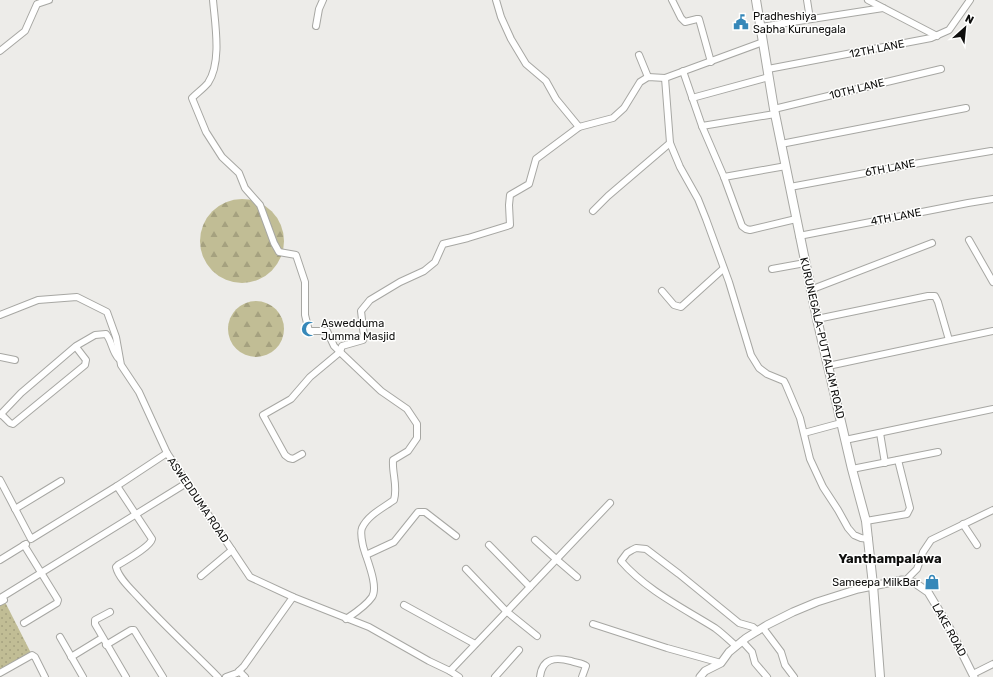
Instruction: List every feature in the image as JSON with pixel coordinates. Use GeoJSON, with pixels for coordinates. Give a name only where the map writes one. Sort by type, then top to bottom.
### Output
{"type":"FeatureCollection","features":[{"type":"Feature","properties":{"kind":"highway","name":"KURUNEGALA-PUTTALAM ROAD"},"geometry":{"type":"LineString","coordinates":[[756,0],[774,112],[782,144],[810,290],[852,469],[866,521],[874,585],[880,677]]}},
{"type":"Feature","properties":{"kind":"main road"},"geometry":{"type":"LineString","coordinates":[[700,677],[705,671],[721,663],[742,641],[760,629],[793,612],[817,602],[874,585],[906,580]]}},
{"type":"Feature","properties":{"kind":"main road","name":"LAKE ROAD"},"geometry":{"type":"LineString","coordinates":[[906,580],[918,584],[928,592],[949,627],[974,676]]}},
{"type":"Feature","properties":{"kind":"street"},"geometry":{"type":"LineString","coordinates":[[0,51],[25,30],[37,4],[48,0]]}},
{"type":"Feature","properties":{"kind":"street"},"geometry":{"type":"LineString","coordinates":[[213,0],[216,53],[214,69],[208,83],[192,98],[206,132],[222,157],[240,173],[246,188],[260,204],[274,243],[279,252],[296,254],[305,282],[305,315],[310,331],[327,331],[334,346],[381,391],[407,409],[417,424],[417,438],[408,450],[393,460],[392,467],[396,492],[394,500],[372,516],[362,529],[361,540],[373,579],[374,591],[372,597],[359,610],[346,619]]}},
{"type":"Feature","properties":{"kind":"street"},"geometry":{"type":"LineString","coordinates":[[316,26],[318,9],[323,0]]}},
{"type":"Feature","properties":{"kind":"street"},"geometry":{"type":"LineString","coordinates":[[496,0],[501,17],[511,39],[526,64],[546,81],[556,99],[579,127]]}},
{"type":"Feature","properties":{"kind":"street"},"geometry":{"type":"LineString","coordinates":[[672,0],[685,22],[699,19],[711,62]]}},
{"type":"Feature","properties":{"kind":"street"},"geometry":{"type":"LineString","coordinates":[[808,0],[810,19]]}},
{"type":"Feature","properties":{"kind":"street"},"geometry":{"type":"LineString","coordinates":[[868,0],[937,36]]}},
{"type":"Feature","properties":{"kind":"street","name":"12TH LANE"},"geometry":{"type":"LineString","coordinates":[[692,98],[768,73],[937,36],[949,30],[970,0]]}},
{"type":"Feature","properties":{"kind":"street"},"geometry":{"type":"LineString","coordinates":[[760,26],[883,8]]}},
{"type":"Feature","properties":{"kind":"street"},"geometry":{"type":"LineString","coordinates":[[302,454],[293,459],[285,455],[263,415],[291,399],[310,377],[340,352],[342,346],[363,340],[364,337],[361,311],[370,300],[400,282],[424,271],[435,262],[443,244],[510,225],[510,194],[529,184],[536,159],[579,127],[613,118],[624,108],[640,82],[648,77],[665,78],[763,42]]}},
{"type":"Feature","properties":{"kind":"street"},"geometry":{"type":"LineString","coordinates":[[639,56],[648,77]]}},
{"type":"Feature","properties":{"kind":"street","name":"10TH LANE"},"geometry":{"type":"LineString","coordinates":[[702,126],[774,112],[941,70]]}},
{"type":"Feature","properties":{"kind":"street"},"geometry":{"type":"LineString","coordinates":[[683,71],[702,126],[724,177],[742,226],[750,230],[796,219]]}},
{"type":"Feature","properties":{"kind":"street"},"geometry":{"type":"LineString","coordinates":[[665,78],[670,142],[680,166],[698,199],[729,282],[751,356],[759,368],[767,374],[784,381],[800,418],[810,459],[823,487],[854,535],[869,539]]}},
{"type":"Feature","properties":{"kind":"street"},"geometry":{"type":"LineString","coordinates":[[782,144],[966,108]]}},
{"type":"Feature","properties":{"kind":"street"},"geometry":{"type":"LineString","coordinates":[[593,211],[670,142]]}},
{"type":"Feature","properties":{"kind":"street","name":"6TH LANE"},"geometry":{"type":"LineString","coordinates":[[790,187],[991,151]]}},
{"type":"Feature","properties":{"kind":"street"},"geometry":{"type":"LineString","coordinates":[[724,177],[786,166]]}},
{"type":"Feature","properties":{"kind":"street","name":"4TH LANE"},"geometry":{"type":"LineString","coordinates":[[799,236],[993,199]]}},
{"type":"Feature","properties":{"kind":"street"},"geometry":{"type":"LineString","coordinates":[[970,240],[993,282]]}},
{"type":"Feature","properties":{"kind":"street"},"geometry":{"type":"LineString","coordinates":[[810,290],[932,243]]}},
{"type":"Feature","properties":{"kind":"street"},"geometry":{"type":"LineString","coordinates":[[772,269],[805,264]]}},
{"type":"Feature","properties":{"kind":"street"},"geometry":{"type":"LineString","coordinates":[[662,291],[674,305],[681,307],[723,269]]}},
{"type":"Feature","properties":{"kind":"street"},"geometry":{"type":"LineString","coordinates":[[817,319],[928,296],[935,296],[949,340]]}},
{"type":"Feature","properties":{"kind":"street","name":"ASWEDDUMA ROAD"},"geometry":{"type":"LineString","coordinates":[[0,315],[38,300],[77,297],[107,312],[116,337],[121,365],[139,392],[167,453],[250,577],[293,597],[369,627],[459,677]]}},
{"type":"Feature","properties":{"kind":"street"},"geometry":{"type":"LineString","coordinates":[[828,366],[993,331]]}},
{"type":"Feature","properties":{"kind":"street"},"geometry":{"type":"LineString","coordinates":[[76,347],[86,360],[85,365],[13,424],[10,424],[0,415],[21,393],[76,347],[95,335],[103,333],[109,337],[115,356],[120,360]]}},
{"type":"Feature","properties":{"kind":"street"},"geometry":{"type":"LineString","coordinates":[[0,357],[15,360]]}},
{"type":"Feature","properties":{"kind":"street"},"geometry":{"type":"LineString","coordinates":[[845,440],[993,409]]}},
{"type":"Feature","properties":{"kind":"street"},"geometry":{"type":"LineString","coordinates":[[804,433],[841,423]]}},
{"type":"Feature","properties":{"kind":"street"},"geometry":{"type":"LineString","coordinates":[[880,433],[885,463]]}},
{"type":"Feature","properties":{"kind":"street"},"geometry":{"type":"LineString","coordinates":[[852,469],[938,452]]}},
{"type":"Feature","properties":{"kind":"street"},"geometry":{"type":"LineString","coordinates":[[0,560],[167,453]]}},
{"type":"Feature","properties":{"kind":"street"},"geometry":{"type":"LineString","coordinates":[[866,521],[908,514],[910,508],[898,460]]}},
{"type":"Feature","properties":{"kind":"street"},"geometry":{"type":"LineString","coordinates":[[0,480],[31,539]]}},
{"type":"Feature","properties":{"kind":"street"},"geometry":{"type":"LineString","coordinates":[[15,509],[61,481]]}},
{"type":"Feature","properties":{"kind":"street"},"geometry":{"type":"LineString","coordinates":[[0,602],[4,600],[2,597],[185,484]]}},
{"type":"Feature","properties":{"kind":"street"},"geometry":{"type":"LineString","coordinates":[[117,486],[152,539],[145,548],[118,565],[116,567],[117,571],[129,587],[155,615],[218,677]]}},
{"type":"Feature","properties":{"kind":"street"},"geometry":{"type":"LineString","coordinates":[[450,671],[610,503]]}},
{"type":"Feature","properties":{"kind":"street"},"geometry":{"type":"LineString","coordinates":[[906,580],[917,569],[923,552],[931,540],[993,510]]}},
{"type":"Feature","properties":{"kind":"street"},"geometry":{"type":"LineString","coordinates":[[366,555],[394,542],[418,512],[425,512],[456,536]]}},
{"type":"Feature","properties":{"kind":"street"},"geometry":{"type":"LineString","coordinates":[[963,524],[977,546]]}},
{"type":"Feature","properties":{"kind":"street"},"geometry":{"type":"LineString","coordinates":[[535,540],[577,577]]}},
{"type":"Feature","properties":{"kind":"street"},"geometry":{"type":"LineString","coordinates":[[489,545],[530,587]]}},
{"type":"Feature","properties":{"kind":"street"},"geometry":{"type":"LineString","coordinates":[[24,546],[58,600],[57,603],[24,623]]}},
{"type":"Feature","properties":{"kind":"street"},"geometry":{"type":"LineString","coordinates":[[736,646],[716,629],[675,604],[638,578],[621,561],[627,553],[636,548],[646,549],[739,623],[760,629],[781,652],[785,666],[794,677]]}},
{"type":"Feature","properties":{"kind":"street"},"geometry":{"type":"LineString","coordinates":[[201,576],[232,550]]}},
{"type":"Feature","properties":{"kind":"street"},"geometry":{"type":"LineString","coordinates":[[466,569],[506,611],[537,636]]}},
{"type":"Feature","properties":{"kind":"street"},"geometry":{"type":"LineString","coordinates":[[226,677],[244,666],[293,597]]}},
{"type":"Feature","properties":{"kind":"street"},"geometry":{"type":"LineString","coordinates":[[404,605],[475,644]]}},
{"type":"Feature","properties":{"kind":"street"},"geometry":{"type":"LineString","coordinates":[[110,612],[95,620],[96,626],[126,677]]}},
{"type":"Feature","properties":{"kind":"street"},"geometry":{"type":"LineString","coordinates":[[593,624],[667,648],[721,663]]}},
{"type":"Feature","properties":{"kind":"street"},"geometry":{"type":"LineString","coordinates":[[106,645],[131,630],[134,630],[163,677]]}},
{"type":"Feature","properties":{"kind":"street"},"geometry":{"type":"LineString","coordinates":[[60,637],[83,677]]}},
{"type":"Feature","properties":{"kind":"street"},"geometry":{"type":"LineString","coordinates":[[71,657],[102,638]]}},
{"type":"Feature","properties":{"kind":"street"},"geometry":{"type":"LineString","coordinates":[[742,641],[752,652],[755,663],[767,677]]}},
{"type":"Feature","properties":{"kind":"street"},"geometry":{"type":"LineString","coordinates":[[495,677],[519,650]]}},
{"type":"Feature","properties":{"kind":"street"},"geometry":{"type":"LineString","coordinates":[[3,674],[32,655],[35,657],[45,677]]}},
{"type":"Feature","properties":{"kind":"street"},"geometry":{"type":"LineString","coordinates":[[540,677],[541,669],[544,665],[552,659],[557,659],[586,666],[582,677]]}},
{"type":"Feature","properties":{"kind":"street"},"geometry":{"type":"LineString","coordinates":[[974,676],[993,664]]}},
{"type":"Feature","properties":{"kind":"street"},"geometry":{"type":"LineString","coordinates":[[238,671],[245,677]]}},
{"type":"Feature","properties":{"kind":"green space"},"geometry":{"type":"Polygon","coordinates":[[[242,199],[250,200],[265,206],[277,218],[283,233],[283,249],[277,264],[265,276],[250,282],[242,283],[234,282],[219,276],[207,264],[201,249],[200,241],[201,233],[207,218],[219,206],[234,200],[242,199]]]}},
{"type":"Feature","properties":{"kind":"green space"},"geometry":{"type":"Polygon","coordinates":[[[250,301],[262,301],[276,309],[284,323],[282,340],[276,349],[262,357],[250,357],[240,352],[233,345],[228,335],[228,323],[233,313],[240,306],[250,301]]]}},
{"type":"Feature","properties":{"kind":"green space"},"geometry":{"type":"Polygon","coordinates":[[[4,600],[32,655],[0,676],[0,602],[4,600]]]}},
{"type":"Feature","properties":{"kind":"place","name":"Pradheshiya Sabha Kurunegala"},"geometry":{"type":"Point","coordinates":[741,22]}},
{"type":"Feature","properties":{"kind":"place","name":"Aswedduma Jumma Masjid"},"geometry":{"type":"Point","coordinates":[309,329]}},
{"type":"Feature","properties":{"kind":"place","name":"Sameepa MilkBar"},"geometry":{"type":"Point","coordinates":[932,582]}},
{"type":"Feature","properties":{"kind":"district","name":"Yanthampalawa"},"geometry":{"type":"Point","coordinates":[890,558]}}]}
